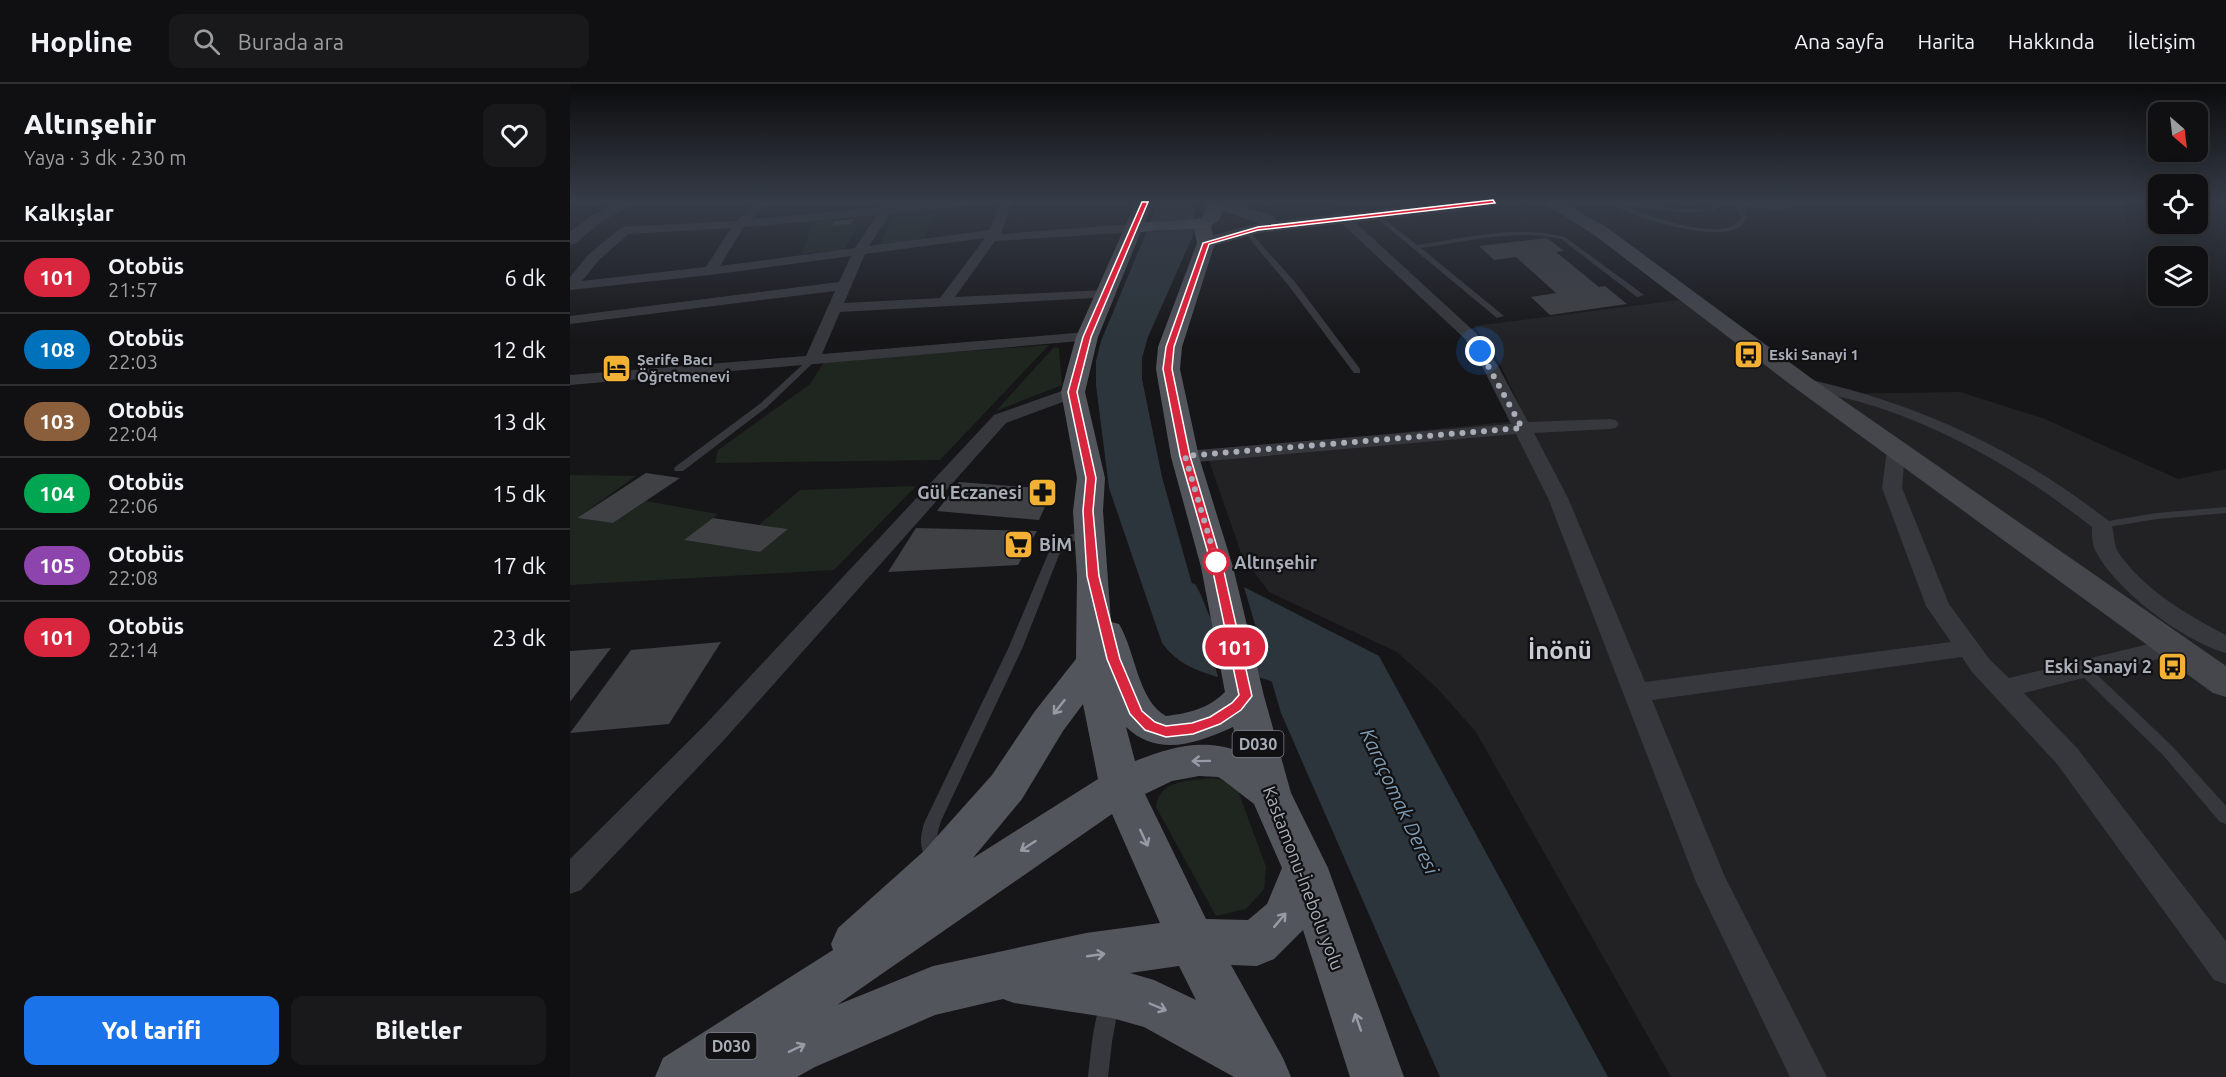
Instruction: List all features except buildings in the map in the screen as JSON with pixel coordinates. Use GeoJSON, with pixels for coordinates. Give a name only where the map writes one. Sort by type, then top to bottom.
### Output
{"type":"FeatureCollection","features":[{"type":"Feature","properties":{"kind":"main road"},"geometry":{"type":"LineString","coordinates":[[1129,248],[1087,337],[1073,392],[1091,478],[1088,511],[1093,576],[1094,661],[1105,722],[1121,787],[1192,941],[1259,1068]]}},
{"type":"Feature","properties":{"kind":"main road","name":"Kastamonu-İnebolu yolu"},"geometry":{"type":"LineString","coordinates":[[1194,248],[1170,347],[1168,369],[1185,456],[1218,567],[1245,696],[1270,793],[1305,868],[1377,1077]]}},
{"type":"Feature","properties":{"kind":"main road"},"geometry":{"type":"LineString","coordinates":[[1623,248],[1803,383],[2226,684]]}},
{"type":"Feature","properties":{"kind":"main road"},"geometry":{"type":"LineString","coordinates":[[1093,576],[1114,659],[1137,714],[1150,726],[1166,731],[1193,728],[1228,713],[1245,696]]}},
{"type":"Feature","properties":{"kind":"main road"},"geometry":{"type":"LineString","coordinates":[[780,1015],[940,865],[1007,787],[1049,721],[1094,661]]}},
{"type":"Feature","properties":{"kind":"main road"},"geometry":{"type":"LineString","coordinates":[[780,1015],[1026,847],[1121,787],[1173,764],[1201,759],[1226,762],[1247,772],[1270,793]]}},
{"type":"Feature","properties":{"kind":"main road"},"geometry":{"type":"LineString","coordinates":[[746,1077],[796,1048],[933,991],[1086,956],[1192,941],[1257,943],[1284,919],[1305,868]]}},
{"type":"Feature","properties":{"kind":"main road"},"geometry":{"type":"LineString","coordinates":[[998,976],[1112,993],[1154,1005],[1259,1068]]}},
{"type":"Feature","properties":{"kind":"main road","name":"D030"},"geometry":{"type":"LineString","coordinates":[[682,1077],[780,1015]]}},
{"type":"Feature","properties":{"kind":"street"},"geometry":{"type":"LineString","coordinates":[[570,286],[604,248]]}},
{"type":"Feature","properties":{"kind":"street"},"geometry":{"type":"LineString","coordinates":[[710,271],[724,248]]}},
{"type":"Feature","properties":{"kind":"street"},"geometry":{"type":"LineString","coordinates":[[812,359],[861,248]]}},
{"type":"Feature","properties":{"kind":"street"},"geometry":{"type":"LineString","coordinates":[[570,286],[890,248]]}},
{"type":"Feature","properties":{"kind":"street"},"geometry":{"type":"LineString","coordinates":[[945,301],[984,248]]}},
{"type":"Feature","properties":{"kind":"street"},"geometry":{"type":"LineString","coordinates":[[1376,248],[1471,336],[1490,366],[1558,498],[1712,882],[1809,1077]]}},
{"type":"Feature","properties":{"kind":"street"},"geometry":{"type":"LineString","coordinates":[[570,320],[843,286]]}},
{"type":"Feature","properties":{"kind":"street"},"geometry":{"type":"LineString","coordinates":[[834,308],[1106,294]]}},
{"type":"Feature","properties":{"kind":"street"},"geometry":{"type":"LineString","coordinates":[[570,380],[1087,337]]}},
{"type":"Feature","properties":{"kind":"street"},"geometry":{"type":"LineString","coordinates":[[1803,383],[1868,399],[1913,415],[1996,451],[2102,525],[2102,537],[2106,550],[2140,589],[2176,616],[2226,645]]}},
{"type":"Feature","properties":{"kind":"street"},"geometry":{"type":"LineString","coordinates":[[570,880],[713,734],[1000,419],[1073,392]]}},
{"type":"Feature","properties":{"kind":"street"},"geometry":{"type":"LineString","coordinates":[[1185,456],[1522,428],[1610,424]]}},
{"type":"Feature","properties":{"kind":"street"},"geometry":{"type":"LineString","coordinates":[[1896,450],[1892,488],[1938,606],[1981,666],[2067,756],[2226,968]]}},
{"type":"Feature","properties":{"kind":"street"},"geometry":{"type":"LineString","coordinates":[[2004,689],[2173,647]]}},
{"type":"Feature","properties":{"kind":"street"},"geometry":{"type":"LineString","coordinates":[[1637,693],[1967,648]]}},
{"type":"Feature","properties":{"kind":"lane"},"geometry":{"type":"LineString","coordinates":[[1261,248],[1292,284],[1357,371]]}},
{"type":"Feature","properties":{"kind":"lane"},"geometry":{"type":"LineString","coordinates":[[1418,248],[1500,316]]}},
{"type":"Feature","properties":{"kind":"lane"},"geometry":{"type":"LineString","coordinates":[[1577,248],[1640,295]]}},
{"type":"Feature","properties":{"kind":"lane"},"geometry":{"type":"LineString","coordinates":[[679,470],[764,405],[812,359]]}},
{"type":"Feature","properties":{"kind":"lane"},"geometry":{"type":"LineString","coordinates":[[2102,525],[2157,516],[2226,510]]}},
{"type":"Feature","properties":{"kind":"lane"},"geometry":{"type":"LineString","coordinates":[[940,865],[932,856],[928,846],[928,834],[933,821],[1015,649],[1054,554],[1068,540],[1089,529]]}},
{"type":"Feature","properties":{"kind":"lane"},"geometry":{"type":"LineString","coordinates":[[2083,669],[2167,750],[2226,817]]}},
{"type":"Feature","properties":{"kind":"lane"},"geometry":{"type":"LineString","coordinates":[[1098,1077],[1102,1042],[1112,993]]}},
{"type":"Feature","properties":{"kind":"shaded area"},"geometry":{"type":"Polygon","coordinates":[[[804,248],[845,248],[844,250],[802,254],[804,248]]]}},
{"type":"Feature","properties":{"kind":"shaded area"},"geometry":{"type":"Polygon","coordinates":[[[1687,299],[1818,394],[1960,392],[2045,419],[2178,479],[2226,469],[2226,1077],[1671,1077],[1476,732],[1437,688],[1397,652],[1269,592],[1242,556],[1206,452],[1526,420],[1499,362],[1474,326],[1687,299]]]}},
{"type":"Feature","properties":{"kind":"shaded area"},"geometry":{"type":"Polygon","coordinates":[[[1049,345],[940,460],[715,463],[718,450],[810,384],[824,362],[1049,345]]]}},
{"type":"Feature","properties":{"kind":"shaded area"},"geometry":{"type":"Polygon","coordinates":[[[1054,347],[1059,348],[1062,385],[996,411],[1054,347]]]}},
{"type":"Feature","properties":{"kind":"shaded area"},"geometry":{"type":"Polygon","coordinates":[[[570,475],[636,476],[577,518],[613,523],[646,501],[718,514],[685,540],[760,552],[787,529],[759,525],[800,490],[916,486],[834,570],[570,585],[570,475]]]}},
{"type":"Feature","properties":{"kind":"shaded area"},"geometry":{"type":"Polygon","coordinates":[[[1212,778],[1228,781],[1237,788],[1266,867],[1264,889],[1246,909],[1216,916],[1156,807],[1158,798],[1169,786],[1185,781],[1212,778]]]}},
{"type":"Feature","properties":{"kind":"water"},"geometry":{"type":"Polygon","coordinates":[[[1140,248],[1187,248],[1148,337],[1142,358],[1142,379],[1162,477],[1218,677],[1187,665],[1174,656],[1162,643],[1109,488],[1096,385],[1096,361],[1101,341],[1140,248]]]}},
{"type":"Feature","properties":{"kind":"water"},"geometry":{"type":"Polygon","coordinates":[[[1244,587],[1379,656],[1608,1077],[1440,1077],[1281,713],[1244,587]]]}},
{"type":"Feature","properties":{"kind":"waterway","name":"Karaçomak Deresi"},"geometry":{"type":"LineString","coordinates":[[1179,595],[1192,629],[1204,643],[1220,650],[1272,662],[1322,684]]}},
{"type":"Feature","properties":{"kind":"bus line","name":"101"},"geometry":{"type":"LineString","coordinates":[[1125,248],[1087,337],[1073,392],[1091,478],[1088,511],[1093,576],[1114,659],[1137,714],[1150,726],[1166,731],[1178,731],[1215,720],[1228,713],[1245,696],[1218,567],[1185,456],[1168,369],[1170,347],[1204,248]]}},
{"type":"Feature","properties":{"kind":"place","name":"Eski Sanayi 1"},"geometry":{"type":"Point","coordinates":[1748,354]}},
{"type":"Feature","properties":{"kind":"place","name":"Şerife Bacı Öğretmenevi"},"geometry":{"type":"Point","coordinates":[616,368]}},
{"type":"Feature","properties":{"kind":"place","name":"Gül Eczanesi"},"geometry":{"type":"Point","coordinates":[1043,492]}},
{"type":"Feature","properties":{"kind":"place","name":"BİM"},"geometry":{"type":"Point","coordinates":[1018,544]}},
{"type":"Feature","properties":{"kind":"place","name":"Altınşehir"},"geometry":{"type":"Point","coordinates":[1216,562]}},
{"type":"Feature","properties":{"kind":"place","name":"Eski Sanayi 2"},"geometry":{"type":"Point","coordinates":[2173,666]}},
{"type":"Feature","properties":{"kind":"district","name":"İnönü"},"geometry":{"type":"Point","coordinates":[1560,650]}},
{"type":"Feature","properties":{"kind":"route"},"geometry":{"type":"LineString","coordinates":[[1216,562],[1218,567],[1185,456],[1522,428],[1480,351]]}}]}
